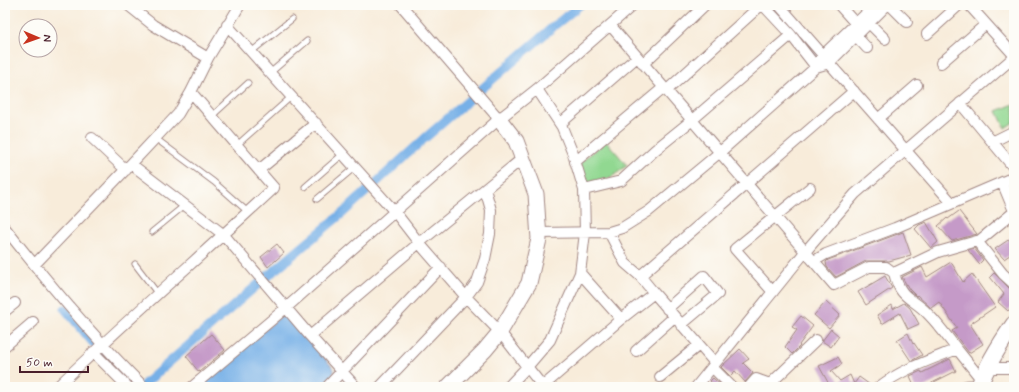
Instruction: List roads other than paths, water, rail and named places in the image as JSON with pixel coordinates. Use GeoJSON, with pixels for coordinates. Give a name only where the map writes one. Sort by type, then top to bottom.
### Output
{"type":"FeatureCollection","features":[{"type":"Feature","properties":{"kind":"main road"},"geometry":{"type":"LineString","coordinates":[[976,382],[1000,343],[1014,324]]}},
{"type":"Feature","properties":{"kind":"street"},"geometry":{"type":"LineString","coordinates":[[128,5],[153,25],[208,58]]}},
{"type":"Feature","properties":{"kind":"street"},"geometry":{"type":"LineString","coordinates":[[35,264],[178,114],[208,58],[240,5]]}},
{"type":"Feature","properties":{"kind":"street"},"geometry":{"type":"LineString","coordinates":[[401,5],[516,140],[536,194],[539,239],[529,283],[500,332],[485,350],[448,387]]}},
{"type":"Feature","properties":{"kind":"street"},"geometry":{"type":"LineString","coordinates":[[192,387],[287,307],[499,119],[537,89],[633,5]]}},
{"type":"Feature","properties":{"kind":"street"},"geometry":{"type":"LineString","coordinates":[[560,124],[640,60],[705,5]]}},
{"type":"Feature","properties":{"kind":"street"},"geometry":{"type":"LineString","coordinates":[[575,162],[665,90],[762,5],[791,35],[816,67]]}},
{"type":"Feature","properties":{"kind":"street"},"geometry":{"type":"LineString","coordinates":[[779,5],[952,203]]}},
{"type":"Feature","properties":{"kind":"street"},"geometry":{"type":"LineString","coordinates":[[839,5],[856,24]]}},
{"type":"Feature","properties":{"kind":"street"},"geometry":{"type":"LineString","coordinates":[[826,59],[856,24],[875,5]]}},
{"type":"Feature","properties":{"kind":"street"},"geometry":{"type":"LineString","coordinates":[[539,233],[609,232],[622,228],[649,211],[719,153],[816,67],[856,36],[887,5]]}},
{"type":"Feature","properties":{"kind":"street"},"geometry":{"type":"LineString","coordinates":[[890,5],[907,22]]}},
{"type":"Feature","properties":{"kind":"street"},"geometry":{"type":"LineString","coordinates":[[927,34],[959,5]]}},
{"type":"Feature","properties":{"kind":"street"},"geometry":{"type":"LineString","coordinates":[[696,387],[854,194],[1014,56],[972,6]]}},
{"type":"Feature","properties":{"kind":"street"},"geometry":{"type":"LineString","coordinates":[[869,23],[885,40]]}},
{"type":"Feature","properties":{"kind":"street"},"geometry":{"type":"LineString","coordinates":[[941,63],[986,24]]}},
{"type":"Feature","properties":{"kind":"street"},"geometry":{"type":"LineString","coordinates":[[227,25],[395,212],[419,243],[466,297],[500,332],[542,387],[621,319],[654,293]]}},
{"type":"Feature","properties":{"kind":"street"},"geometry":{"type":"LineString","coordinates":[[610,25],[691,121],[834,285],[868,267],[886,268],[894,273],[896,283],[903,294],[929,314],[957,350],[976,382],[1014,368]]}},
{"type":"Feature","properties":{"kind":"street"},"geometry":{"type":"LineString","coordinates":[[584,190],[621,181],[655,150],[791,35]]}},
{"type":"Feature","properties":{"kind":"street"},"geometry":{"type":"LineString","coordinates":[[856,36],[866,48]]}},
{"type":"Feature","properties":{"kind":"street"},"geometry":{"type":"LineString","coordinates":[[878,119],[917,85]]}},
{"type":"Feature","properties":{"kind":"street"},"geometry":{"type":"LineString","coordinates":[[508,387],[527,368],[550,340],[580,273],[585,233],[584,190],[574,154],[560,124],[537,89]]}},
{"type":"Feature","properties":{"kind":"street"},"geometry":{"type":"LineString","coordinates":[[640,276],[854,91]]}},
{"type":"Feature","properties":{"kind":"street"},"geometry":{"type":"LineString","coordinates":[[57,387],[93,352],[224,235],[274,188],[191,92]]}},
{"type":"Feature","properties":{"kind":"street"},"geometry":{"type":"LineString","coordinates":[[960,103],[1014,168]]}},
{"type":"Feature","properties":{"kind":"street"},"geometry":{"type":"LineString","coordinates":[[259,170],[316,124]]}},
{"type":"Feature","properties":{"kind":"street"},"geometry":{"type":"LineString","coordinates":[[992,142],[1014,131]]}},
{"type":"Feature","properties":{"kind":"street"},"geometry":{"type":"LineString","coordinates":[[92,138],[128,167],[185,205],[224,235],[287,307],[310,336],[356,387]]}},
{"type":"Feature","properties":{"kind":"street"},"geometry":{"type":"LineString","coordinates":[[310,336],[419,243],[523,158]]}},
{"type":"Feature","properties":{"kind":"street"},"geometry":{"type":"LineString","coordinates":[[814,261],[826,254],[895,228],[1014,177]]}},
{"type":"Feature","properties":{"kind":"street"},"geometry":{"type":"LineString","coordinates":[[894,273],[938,252],[980,240],[1014,211],[1002,182]]}},
{"type":"Feature","properties":{"kind":"street"},"geometry":{"type":"LineString","coordinates":[[773,292],[735,249],[810,188]]}},
{"type":"Feature","properties":{"kind":"street"},"geometry":{"type":"LineString","coordinates":[[380,387],[466,297],[477,282],[485,259],[490,234],[491,210],[485,189]]}},
{"type":"Feature","properties":{"kind":"street"},"geometry":{"type":"LineString","coordinates":[[5,228],[102,344],[144,387]]}},
{"type":"Feature","properties":{"kind":"street"},"geometry":{"type":"LineString","coordinates":[[609,232],[625,264],[640,276],[699,345],[713,365],[732,387]]}},
{"type":"Feature","properties":{"kind":"street"},"geometry":{"type":"LineString","coordinates":[[976,241],[1014,284]]}},
{"type":"Feature","properties":{"kind":"street"},"geometry":{"type":"LineString","coordinates":[[327,387],[441,267]]}},
{"type":"Feature","properties":{"kind":"street"},"geometry":{"type":"LineString","coordinates":[[580,273],[621,319]]}},
{"type":"Feature","properties":{"kind":"street"},"geometry":{"type":"LineString","coordinates":[[636,350],[704,276],[718,294],[681,325]]}},
{"type":"Feature","properties":{"kind":"street"},"geometry":{"type":"LineString","coordinates":[[5,311],[15,303]]}},
{"type":"Feature","properties":{"kind":"street"},"geometry":{"type":"LineString","coordinates":[[5,346],[33,322]]}},
{"type":"Feature","properties":{"kind":"street"},"geometry":{"type":"LineString","coordinates":[[749,387],[756,379],[774,386],[816,340]]}},
{"type":"Feature","properties":{"kind":"street"},"geometry":{"type":"LineString","coordinates":[[660,377],[699,345]]}},
{"type":"Feature","properties":{"kind":"street"},"geometry":{"type":"LineString","coordinates":[[879,387],[892,376],[904,370],[957,350]]}},
{"type":"Feature","properties":{"kind":"street"},"geometry":{"type":"LineString","coordinates":[[93,352],[128,387]]}},
{"type":"Feature","properties":{"kind":"street"},"geometry":{"type":"LineString","coordinates":[[113,387],[120,379]]}},
{"type":"Feature","properties":{"kind":"lane"},"geometry":{"type":"LineString","coordinates":[[251,52],[292,19]]}},
{"type":"Feature","properties":{"kind":"lane"},"geometry":{"type":"LineString","coordinates":[[270,73],[307,41]]}},
{"type":"Feature","properties":{"kind":"lane"},"geometry":{"type":"LineString","coordinates":[[212,116],[248,84]]}},
{"type":"Feature","properties":{"kind":"lane"},"geometry":{"type":"LineString","coordinates":[[236,145],[291,97]]}},
{"type":"Feature","properties":{"kind":"lane"},"geometry":{"type":"LineString","coordinates":[[156,138],[214,182],[248,212]]}},
{"type":"Feature","properties":{"kind":"lane"},"geometry":{"type":"LineString","coordinates":[[305,186],[343,154]]}},
{"type":"Feature","properties":{"kind":"lane"},"geometry":{"type":"LineString","coordinates":[[317,199],[355,167]]}},
{"type":"Feature","properties":{"kind":"lane"},"geometry":{"type":"LineString","coordinates":[[152,232],[185,205]]}},
{"type":"Feature","properties":{"kind":"lane"},"geometry":{"type":"LineString","coordinates":[[135,264],[158,294]]}},
{"type":"Feature","properties":{"kind":"lane"},"geometry":{"type":"LineString","coordinates":[[958,387],[962,384],[976,382]]}},
{"type":"Feature","properties":{"kind":"water"},"geometry":{"type":"Polygon","coordinates":[[[283,314],[288,315],[334,369],[334,373],[320,387],[208,387],[204,383],[283,314]]]}},
{"type":"Feature","properties":{"kind":"waterway"},"geometry":{"type":"LineString","coordinates":[[141,387],[263,280],[344,212],[424,139],[580,5]]}},
{"type":"Feature","properties":{"kind":"waterway"},"geometry":{"type":"LineString","coordinates":[[771,5],[785,21]]}},
{"type":"Feature","properties":{"kind":"waterway"},"geometry":{"type":"LineString","coordinates":[[801,40],[818,58]]}},
{"type":"Feature","properties":{"kind":"waterway"},"geometry":{"type":"LineString","coordinates":[[65,309],[98,349],[137,387]]}}]}
